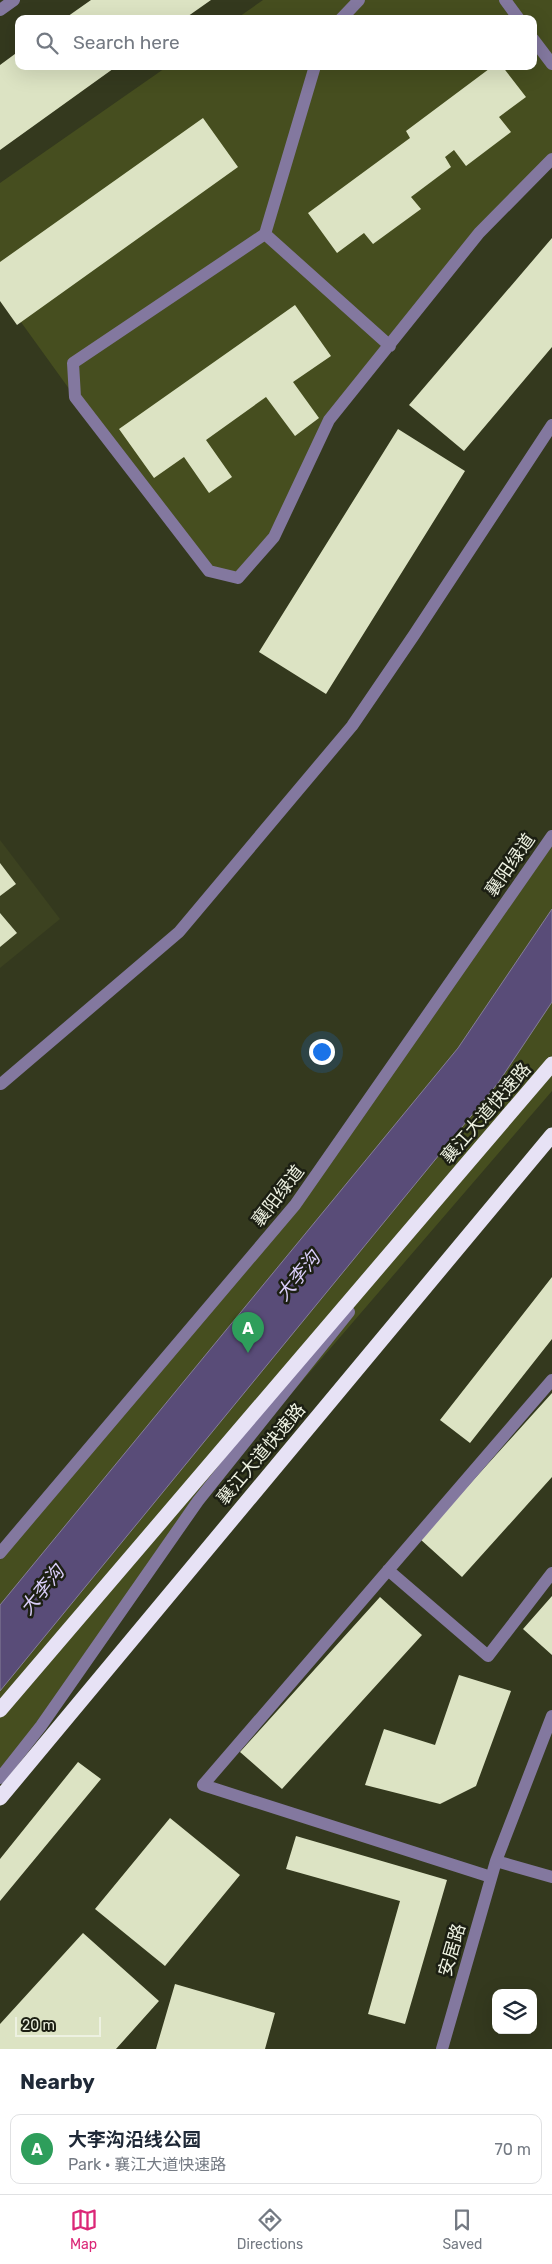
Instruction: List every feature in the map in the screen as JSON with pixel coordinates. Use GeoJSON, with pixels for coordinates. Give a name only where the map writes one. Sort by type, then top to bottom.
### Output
{"type":"FeatureCollection","features":[{"type":"Feature","properties":{"kind":"highway","name":"襄江大道快速路"},"geometry":{"type":"LineString","coordinates":[[0,1710],[552,1064]]}},
{"type":"Feature","properties":{"kind":"highway","name":"襄江大道快速路"},"geometry":{"type":"LineString","coordinates":[[0,1798],[552,1135]]}},
{"type":"Feature","properties":{"kind":"street"},"geometry":{"type":"LineString","coordinates":[[0,10],[14,0]]}},
{"type":"Feature","properties":{"kind":"street"},"geometry":{"type":"LineString","coordinates":[[345,15],[358,0]]}},
{"type":"Feature","properties":{"kind":"street"},"geometry":{"type":"LineString","coordinates":[[505,0],[516,15]]}},
{"type":"Feature","properties":{"kind":"street"},"geometry":{"type":"LineString","coordinates":[[537,44],[552,64]]}},
{"type":"Feature","properties":{"kind":"street"},"geometry":{"type":"LineString","coordinates":[[313,70],[265,234],[73,363],[75,397],[209,571],[238,578],[274,538],[329,420],[479,233],[552,159]]}},
{"type":"Feature","properties":{"kind":"street"},"geometry":{"type":"LineString","coordinates":[[265,234],[390,346]]}},
{"type":"Feature","properties":{"kind":"street"},"geometry":{"type":"LineString","coordinates":[[1,1084],[179,932],[352,726],[414,636],[552,425]]}},
{"type":"Feature","properties":{"kind":"street","name":"襄阳绿道"},"geometry":{"type":"LineString","coordinates":[[0,1553],[295,1205],[552,836]]}},
{"type":"Feature","properties":{"kind":"street"},"geometry":{"type":"LineString","coordinates":[[0,1778],[41,1726],[198,1501],[552,1058]]}},
{"type":"Feature","properties":{"kind":"street"},"geometry":{"type":"LineString","coordinates":[[491,1877],[203,1785],[552,1380]]}},
{"type":"Feature","properties":{"kind":"street"},"geometry":{"type":"LineString","coordinates":[[388,1570],[488,1656],[552,1573]]}},
{"type":"Feature","properties":{"kind":"street","name":"安居路"},"geometry":{"type":"LineString","coordinates":[[442,2049],[496,1860],[548,1738],[552,1716]]}},
{"type":"Feature","properties":{"kind":"street"},"geometry":{"type":"LineString","coordinates":[[496,1860],[552,1877]]}},
{"type":"Feature","properties":{"kind":"shaded area"},"geometry":{"type":"Polygon","coordinates":[[[263,0],[552,0],[552,159],[479,233],[329,420],[274,537],[238,578],[209,571],[75,397],[0,293],[0,183],[162,70],[537,70],[537,15],[242,15],[263,0]]]}},
{"type":"Feature","properties":{"kind":"shaded area"},"geometry":{"type":"Polygon","coordinates":[[[552,836],[552,1091],[199,1501],[0,1778],[0,1553],[295,1205],[552,836]]]}},
{"type":"Feature","properties":{"kind":"shaded area"},"geometry":{"type":"Polygon","coordinates":[[[0,840],[60,919],[0,968],[0,840]]]}},
{"type":"Feature","properties":{"kind":"water","name":"大李沟"},"geometry":{"type":"Polygon","coordinates":[[[552,909],[552,1002],[498,1083],[0,1691],[0,1605],[458,1048],[552,909]]]}},
{"type":"Feature","properties":{"kind":"building"},"geometry":{"type":"Polygon","coordinates":[[[91,0],[211,0],[190,15],[70,15],[91,0]]]}},
{"type":"Feature","properties":{"kind":"building"},"geometry":{"type":"Polygon","coordinates":[[[15,54],[15,70],[111,70],[0,150],[0,65],[15,54]]]}},
{"type":"Feature","properties":{"kind":"building"},"geometry":{"type":"Polygon","coordinates":[[[488,70],[505,70],[526,97],[499,117],[511,132],[466,166],[454,150],[445,157],[451,167],[411,197],[421,209],[373,244],[364,233],[337,253],[308,213],[410,138],[406,131],[488,70]]]}},
{"type":"Feature","properties":{"kind":"building"},"geometry":{"type":"Polygon","coordinates":[[[203,118],[238,167],[17,325],[0,301],[0,262],[203,118]]]}},
{"type":"Feature","properties":{"kind":"building"},"geometry":{"type":"Polygon","coordinates":[[[552,238],[552,347],[464,451],[409,405],[552,238]]]}},
{"type":"Feature","properties":{"kind":"building"},"geometry":{"type":"Polygon","coordinates":[[[295,305],[331,356],[293,382],[319,418],[295,436],[266,397],[206,440],[232,477],[209,493],[184,457],[154,478],[119,429],[295,305]]]}},
{"type":"Feature","properties":{"kind":"building"},"geometry":{"type":"Polygon","coordinates":[[[398,429],[465,471],[326,694],[259,652],[398,429]]]}},
{"type":"Feature","properties":{"kind":"building"},"geometry":{"type":"Polygon","coordinates":[[[0,863],[16,884],[0,896],[0,863]]]}},
{"type":"Feature","properties":{"kind":"building"},"geometry":{"type":"Polygon","coordinates":[[[0,913],[17,933],[0,947],[0,913]]]}},
{"type":"Feature","properties":{"kind":"building"},"geometry":{"type":"Polygon","coordinates":[[[552,1277],[552,1339],[470,1443],[440,1420],[552,1277]]]}},
{"type":"Feature","properties":{"kind":"building"},"geometry":{"type":"Polygon","coordinates":[[[552,1393],[552,1477],[462,1577],[420,1539],[552,1393]]]}},
{"type":"Feature","properties":{"kind":"building"},"geometry":{"type":"Polygon","coordinates":[[[552,1596],[552,1655],[523,1629],[552,1596]]]}},
{"type":"Feature","properties":{"kind":"building"},"geometry":{"type":"Polygon","coordinates":[[[380,1597],[422,1635],[282,1789],[240,1752],[380,1597]]]}},
{"type":"Feature","properties":{"kind":"building"},"geometry":{"type":"Polygon","coordinates":[[[459,1675],[511,1691],[476,1786],[440,1804],[365,1785],[384,1729],[435,1745],[459,1675]]]}},
{"type":"Feature","properties":{"kind":"building"},"geometry":{"type":"Polygon","coordinates":[[[78,1762],[101,1779],[0,1901],[0,1859],[78,1762]]]}},
{"type":"Feature","properties":{"kind":"building"},"geometry":{"type":"Polygon","coordinates":[[[170,1818],[240,1875],[165,1966],[95,1909],[170,1818]]]}},
{"type":"Feature","properties":{"kind":"building"},"geometry":{"type":"Polygon","coordinates":[[[296,1836],[447,1880],[405,2024],[368,2014],[400,1901],[286,1869],[296,1836]]]}},
{"type":"Feature","properties":{"kind":"building"},"geometry":{"type":"Polygon","coordinates":[[[83,1933],[159,2001],[116,2049],[0,2049],[0,2024],[83,1933]]]}},
{"type":"Feature","properties":{"kind":"building"},"geometry":{"type":"Polygon","coordinates":[[[175,1984],[275,2013],[265,2049],[156,2049],[175,1984]]]}},
{"type":"Feature","properties":{"kind":"place","name":"大李沟沿线公园"},"geometry":{"type":"Point","coordinates":[248,1353]}}]}
